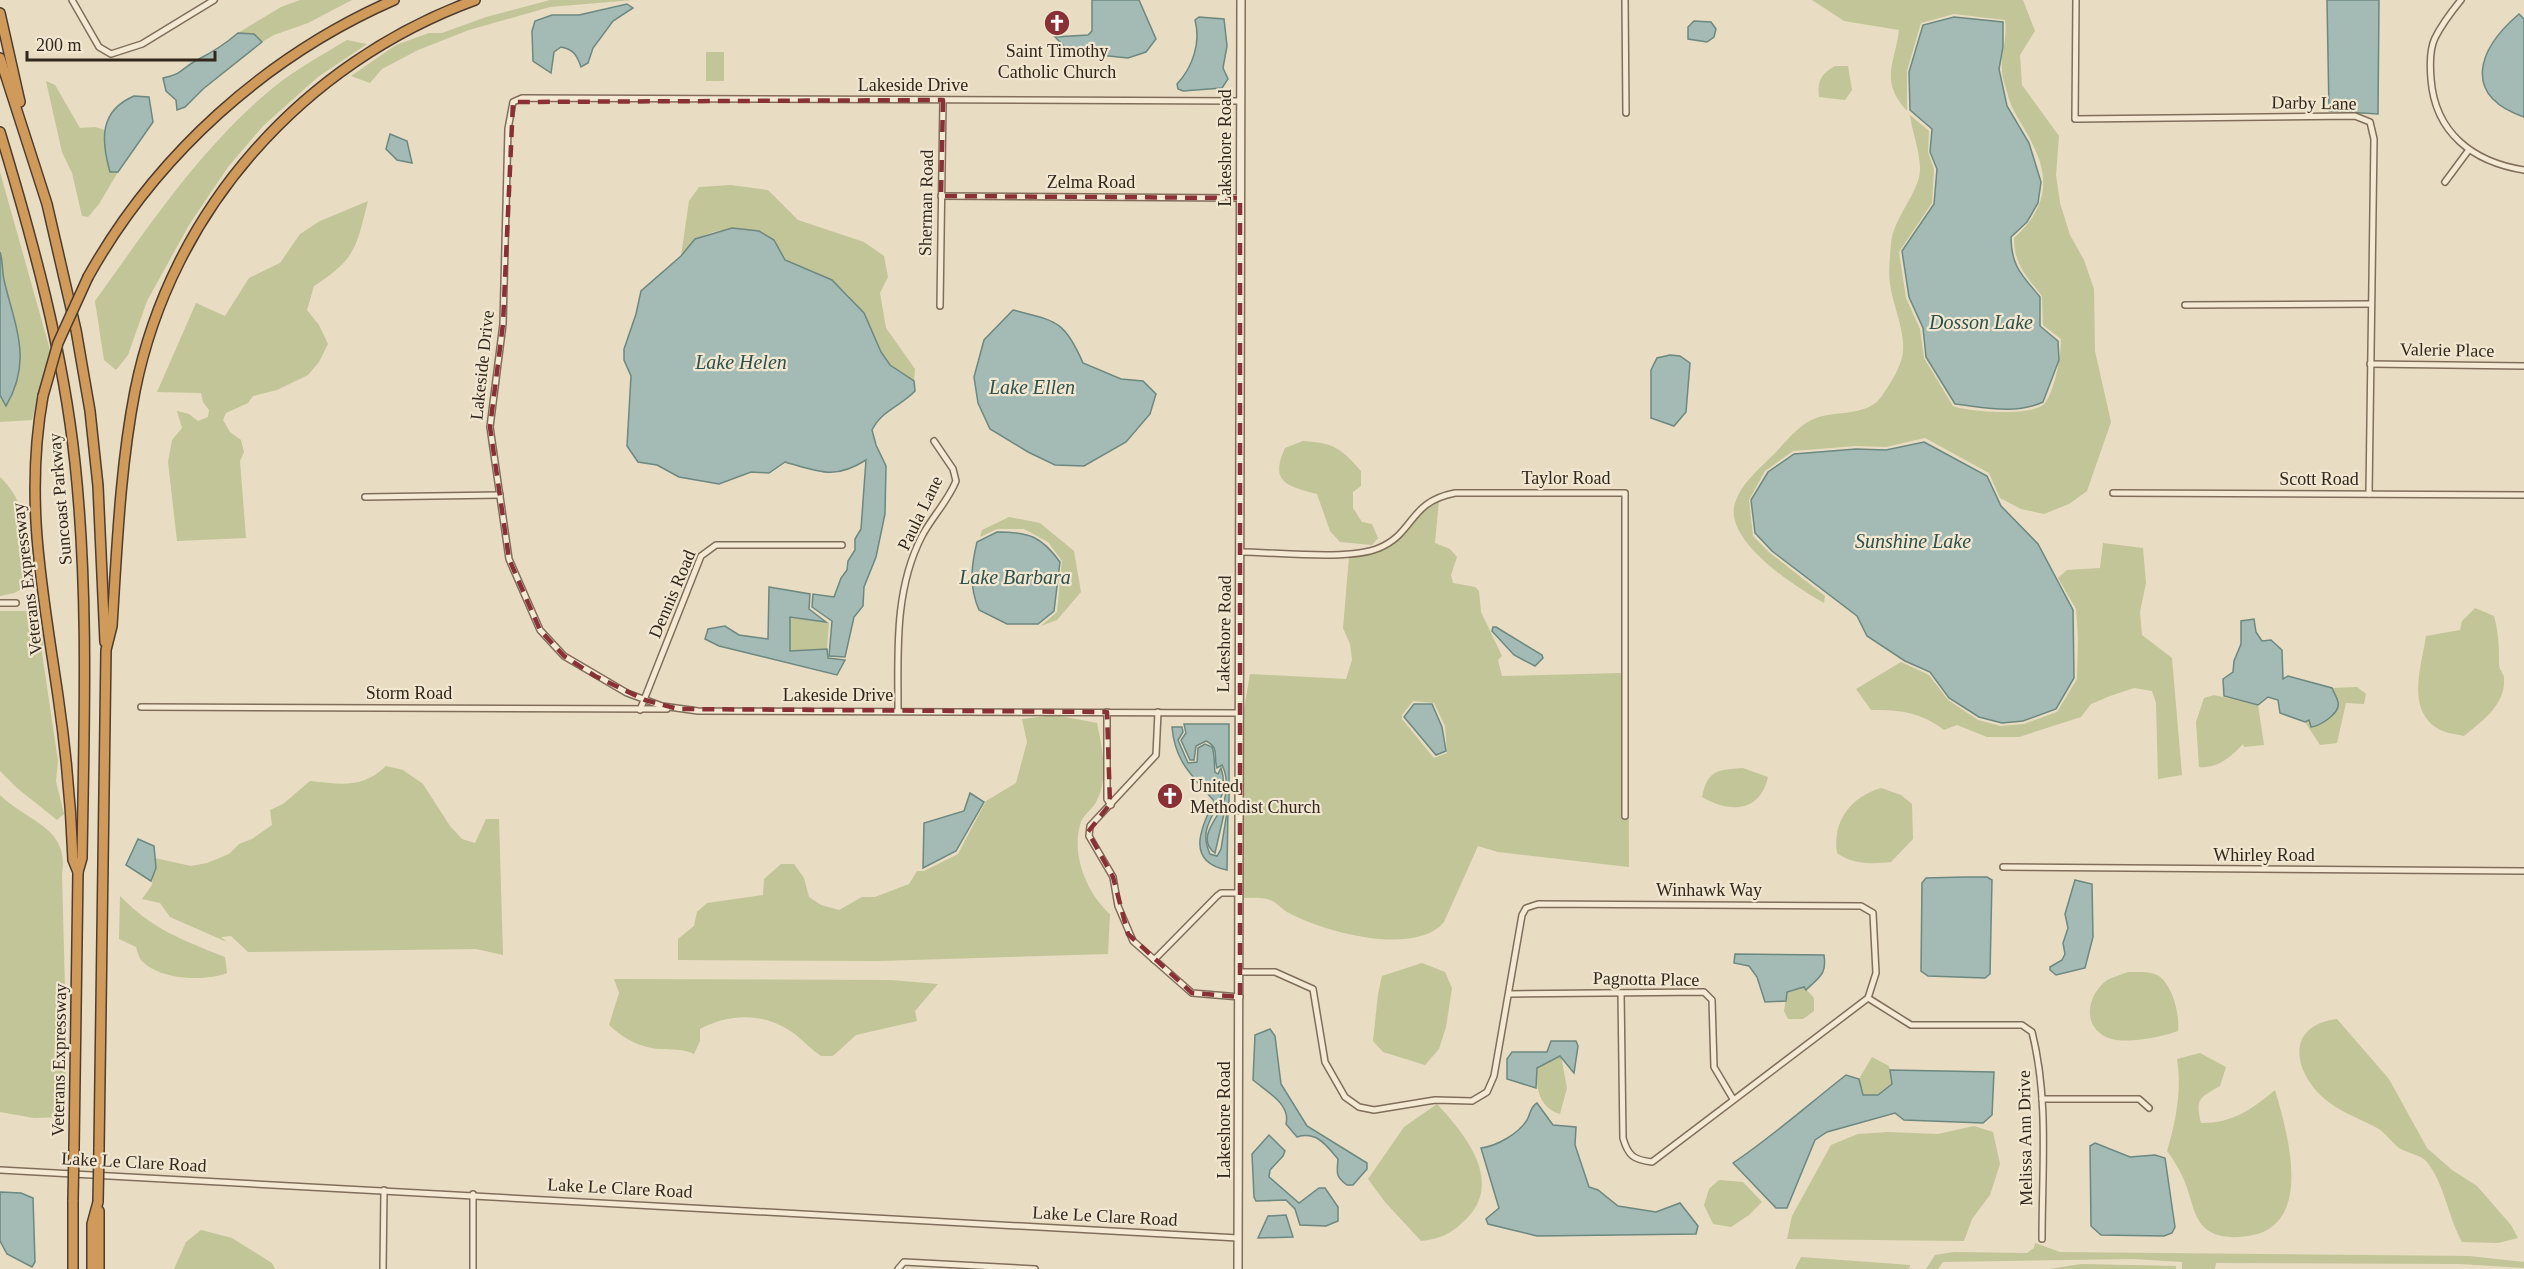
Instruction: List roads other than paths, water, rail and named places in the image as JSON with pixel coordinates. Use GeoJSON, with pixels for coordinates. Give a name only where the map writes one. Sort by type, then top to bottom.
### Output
{"type":"FeatureCollection","features":[{"type":"Feature","properties":{"kind":"highway","name":"Veterans Expressway"},"geometry":{"type":"LineString","coordinates":[[73,1269],[78,872],[74,860],[66,755],[35,533],[34,473],[43,396],[58,343],[88,277],[138,200],[182,149],[223,110],[303,49],[394,0]]}},
{"type":"Feature","properties":{"kind":"highway"},"geometry":{"type":"LineString","coordinates":[[99,1269],[106,650],[112,626],[127,439],[135,390],[157,315],[194,235],[241,165],[279,124],[314,92],[355,61],[398,35],[475,0]]}},
{"type":"Feature","properties":{"kind":"highway"},"geometry":{"type":"LineString","coordinates":[[0,13],[31,149]]}},
{"type":"Feature","properties":{"kind":"highway","name":"Suncoast Parkway"},"geometry":{"type":"LineString","coordinates":[[0,58],[31,149],[65,272],[90,411],[99,497],[106,650]]}},
{"type":"Feature","properties":{"kind":"highway","name":"Suncoast Parkway"},"geometry":{"type":"LineString","coordinates":[[0,132],[48,301],[75,463],[82,553],[85,641],[82,858],[78,872]]}},
{"type":"Feature","properties":{"kind":"highway"},"geometry":{"type":"LineString","coordinates":[[0,142],[12,171]]}},
{"type":"Feature","properties":{"kind":"highway"},"geometry":{"type":"LineString","coordinates":[[92,1269],[92,1224],[98,1202]]}},
{"type":"Feature","properties":{"kind":"street"},"geometry":{"type":"LineString","coordinates":[[72,0],[99,47],[111,54],[142,44],[214,0]]}},
{"type":"Feature","properties":{"kind":"street","name":"Lakeshore Road"},"geometry":{"type":"LineString","coordinates":[[1238,1269],[1241,0]]}},
{"type":"Feature","properties":{"kind":"street"},"geometry":{"type":"LineString","coordinates":[[1625,0],[1626,113]]}},
{"type":"Feature","properties":{"kind":"street","name":"Darby Lane"},"geometry":{"type":"LineString","coordinates":[[2076,0],[2075,119],[2355,116],[2370,122],[2374,139],[2369,494]]}},
{"type":"Feature","properties":{"kind":"street"},"geometry":{"type":"LineString","coordinates":[[2461,0],[2434,40],[2431,71],[2432,93],[2437,109],[2452,133],[2468,151],[2496,164],[2524,170]]}},
{"type":"Feature","properties":{"kind":"street","name":"Lakeside Drive"},"geometry":{"type":"LineString","coordinates":[[1238,712],[698,711],[678,709],[645,700],[595,676],[564,656],[540,630],[509,558],[490,427],[503,324],[508,129],[513,102],[522,98],[1240,101]]}},
{"type":"Feature","properties":{"kind":"street","name":"Sherman Road"},"geometry":{"type":"LineString","coordinates":[[940,306],[943,100]]}},
{"type":"Feature","properties":{"kind":"street"},"geometry":{"type":"LineString","coordinates":[[2445,182],[2468,151]]}},
{"type":"Feature","properties":{"kind":"street","name":"Zelma Road"},"geometry":{"type":"LineString","coordinates":[[941,196],[1240,198]]}},
{"type":"Feature","properties":{"kind":"street"},"geometry":{"type":"LineString","coordinates":[[2185,305],[2371,304]]}},
{"type":"Feature","properties":{"kind":"street","name":"Valerie Place"},"geometry":{"type":"LineString","coordinates":[[2370,364],[2524,366]]}},
{"type":"Feature","properties":{"kind":"street","name":"Paula Lane"},"geometry":{"type":"LineString","coordinates":[[898,710],[898,626],[904,584],[921,537],[956,481],[953,469],[934,441]]}},
{"type":"Feature","properties":{"kind":"street","name":"Taylor Road"},"geometry":{"type":"LineString","coordinates":[[1240,552],[1351,553],[1379,548],[1398,536],[1422,505],[1435,497],[1455,493],[1625,493],[1625,816]]}},
{"type":"Feature","properties":{"kind":"street","name":"Scott Road"},"geometry":{"type":"LineString","coordinates":[[2113,493],[2524,495]]}},
{"type":"Feature","properties":{"kind":"street"},"geometry":{"type":"LineString","coordinates":[[365,497],[500,495]]}},
{"type":"Feature","properties":{"kind":"street","name":"Dennis Road"},"geometry":{"type":"LineString","coordinates":[[640,710],[701,556],[706,549],[716,545],[842,545]]}},
{"type":"Feature","properties":{"kind":"street"},"geometry":{"type":"LineString","coordinates":[[0,603],[16,603]]}},
{"type":"Feature","properties":{"kind":"street","name":"Storm Road"},"geometry":{"type":"LineString","coordinates":[[141,707],[678,709]]}},
{"type":"Feature","properties":{"kind":"street"},"geometry":{"type":"LineString","coordinates":[[1107,712],[1107,799],[1111,805]]}},
{"type":"Feature","properties":{"kind":"street"},"geometry":{"type":"LineString","coordinates":[[1158,712],[1156,755],[1090,826],[1089,836],[1113,877],[1118,906],[1128,934],[1188,991],[1209,996],[1240,997]]}},
{"type":"Feature","properties":{"kind":"street","name":"Whirley Road"},"geometry":{"type":"LineString","coordinates":[[2003,867],[2524,871]]}},
{"type":"Feature","properties":{"kind":"street"},"geometry":{"type":"LineString","coordinates":[[1154,960],[1217,896],[1221,893],[1239,893]]}},
{"type":"Feature","properties":{"kind":"street","name":"Winhawk Way"},"geometry":{"type":"LineString","coordinates":[[1240,972],[1275,972],[1313,989],[1325,1062],[1345,1097],[1359,1107],[1374,1110],[1435,1100],[1472,1101],[1487,1092],[1494,1076],[1522,915],[1526,908],[1538,904],[1861,906],[1873,913],[1874,923],[1876,973],[1868,998]]}},
{"type":"Feature","properties":{"kind":"street","name":"Pagnotta Place"},"geometry":{"type":"LineString","coordinates":[[1509,994],[1704,992],[1712,1000],[1714,1067],[1733,1099]]}},
{"type":"Feature","properties":{"kind":"street"},"geometry":{"type":"LineString","coordinates":[[1622,993],[1623,1138],[1627,1152],[1637,1160],[1652,1162],[1868,998]]}},
{"type":"Feature","properties":{"kind":"street","name":"Melissa Ann Drive"},"geometry":{"type":"LineString","coordinates":[[1868,998],[1911,1025],[2022,1025],[2032,1032],[2038,1056],[2043,1099],[2042,1239]]}},
{"type":"Feature","properties":{"kind":"street"},"geometry":{"type":"LineString","coordinates":[[2043,1099],[2139,1099],[2149,1108]]}},
{"type":"Feature","properties":{"kind":"street","name":"Lake Le Clare Road"},"geometry":{"type":"LineString","coordinates":[[0,1170],[473,1194],[1238,1238]]}},
{"type":"Feature","properties":{"kind":"street"},"geometry":{"type":"LineString","coordinates":[[384,1190],[384,1269]]}},
{"type":"Feature","properties":{"kind":"street"},"geometry":{"type":"LineString","coordinates":[[473,1194],[473,1269]]}},
{"type":"Feature","properties":{"kind":"street"},"geometry":{"type":"LineString","coordinates":[[898,1269],[904,1262],[1035,1269]]}},
{"type":"Feature","properties":{"kind":"water"},"geometry":{"type":"Polygon","coordinates":[[[1092,0],[1139,0],[1156,39],[1146,52],[1128,58],[1089,54],[1065,47],[1055,37],[1088,35],[1092,31],[1092,0]]]}},
{"type":"Feature","properties":{"kind":"water"},"geometry":{"type":"Polygon","coordinates":[[[2327,0],[2379,0],[2378,114],[2329,111],[2327,0]]]}},
{"type":"Feature","properties":{"kind":"water"},"geometry":{"type":"Polygon","coordinates":[[[627,4],[633,8],[613,21],[593,48],[588,63],[581,67],[574,53],[561,47],[554,52],[551,73],[533,61],[532,31],[535,21],[552,15],[579,15],[627,4]]]}},
{"type":"Feature","properties":{"kind":"water"},"geometry":{"type":"Polygon","coordinates":[[[2519,14],[2524,19],[2524,117],[2504,108],[2491,97],[2484,84],[2483,70],[2486,56],[2494,42],[2519,14]]]}},
{"type":"Feature","properties":{"kind":"water"},"geometry":{"type":"Polygon","coordinates":[[[1199,17],[1224,19],[1227,46],[1223,68],[1228,79],[1222,88],[1183,91],[1178,89],[1177,84],[1194,54],[1197,37],[1195,20],[1199,17]]]}},
{"type":"Feature","properties":{"kind":"water","name":"Dosson Lake"},"geometry":{"type":"Polygon","coordinates":[[[1954,17],[2003,22],[2003,47],[1999,69],[2007,106],[2029,143],[2041,182],[2038,203],[2027,222],[2011,237],[2016,264],[2023,277],[2040,297],[2040,326],[2058,341],[2059,360],[2043,402],[2033,406],[1999,409],[1955,404],[1926,357],[1923,328],[1909,297],[1902,251],[1934,204],[1937,169],[1930,152],[1932,129],[1910,110],[1909,72],[1923,25],[1954,17]]]}},
{"type":"Feature","properties":{"kind":"water"},"geometry":{"type":"Polygon","coordinates":[[[1694,21],[1711,22],[1716,29],[1714,37],[1707,42],[1688,39],[1688,27],[1694,21]]]}},
{"type":"Feature","properties":{"kind":"water"},"geometry":{"type":"Polygon","coordinates":[[[238,33],[254,34],[262,42],[203,89],[185,107],[177,110],[176,100],[166,91],[163,78],[179,73],[238,33]]]}},
{"type":"Feature","properties":{"kind":"water"},"geometry":{"type":"Polygon","coordinates":[[[134,96],[149,97],[153,122],[118,172],[110,172],[104,138],[109,118],[123,102],[134,96]]]}},
{"type":"Feature","properties":{"kind":"water"},"geometry":{"type":"Polygon","coordinates":[[[390,134],[407,141],[412,163],[397,160],[386,149],[390,134]]]}},
{"type":"Feature","properties":{"kind":"water","name":"Lake Helen"},"geometry":{"type":"Polygon","coordinates":[[[732,228],[759,231],[774,240],[785,260],[832,280],[864,313],[881,352],[890,365],[914,381],[915,391],[886,413],[872,430],[886,466],[885,514],[876,557],[864,587],[863,606],[854,617],[845,657],[829,656],[832,621],[812,607],[813,594],[834,597],[841,578],[847,570],[848,561],[855,550],[855,539],[861,529],[866,460],[836,472],[818,471],[785,462],[769,473],[751,472],[719,484],[679,477],[657,465],[638,462],[627,446],[631,376],[624,360],[624,349],[641,291],[681,256],[695,239],[732,228]]]}},
{"type":"Feature","properties":{"kind":"water"},"geometry":{"type":"Polygon","coordinates":[[[0,252],[4,280],[17,328],[20,358],[19,374],[6,406],[0,395],[0,252]]]}},
{"type":"Feature","properties":{"kind":"water","name":"Lake Ellen"},"geometry":{"type":"Polygon","coordinates":[[[1013,310],[1057,324],[1070,338],[1083,363],[1121,379],[1143,381],[1156,394],[1150,414],[1126,442],[1084,466],[1055,465],[990,429],[978,403],[974,377],[984,340],[1013,310]]]}},
{"type":"Feature","properties":{"kind":"water"},"geometry":{"type":"Polygon","coordinates":[[[1670,355],[1680,356],[1690,363],[1686,412],[1674,426],[1651,418],[1651,370],[1657,358],[1670,355]]]}},
{"type":"Feature","properties":{"kind":"water","name":"Sunshine Lake"},"geometry":{"type":"Polygon","coordinates":[[[1924,442],[1987,476],[2001,506],[2038,544],[2073,610],[2074,678],[2056,709],[2023,721],[2002,723],[1979,717],[1949,698],[1930,672],[1905,661],[1867,636],[1857,616],[1772,551],[1755,533],[1751,500],[1768,472],[1794,454],[1856,449],[1886,450],[1924,442]]]}},
{"type":"Feature","properties":{"kind":"water","name":"Lake Barbara"},"geometry":{"type":"Polygon","coordinates":[[[997,532],[1018,533],[1033,537],[1047,546],[1060,562],[1054,611],[1038,624],[1007,624],[979,610],[972,576],[977,542],[997,532]]]}},
{"type":"Feature","properties":{"kind":"water"},"geometry":{"type":"Polygon","coordinates":[[[769,587],[810,594],[809,609],[826,622],[790,617],[790,651],[827,649],[828,658],[845,660],[837,675],[719,646],[705,639],[708,629],[725,626],[739,635],[768,639],[769,587]]]}},
{"type":"Feature","properties":{"kind":"water"},"geometry":{"type":"Polygon","coordinates":[[[2254,619],[2256,632],[2262,641],[2271,640],[2282,650],[2283,679],[2288,676],[2332,688],[2338,700],[2338,706],[2329,718],[2311,727],[2309,720],[2305,722],[2280,713],[2278,700],[2268,697],[2258,705],[2224,696],[2223,679],[2233,672],[2234,661],[2241,644],[2241,621],[2254,619]]]}},
{"type":"Feature","properties":{"kind":"water"},"geometry":{"type":"Polygon","coordinates":[[[1493,627],[1542,655],[1543,658],[1535,666],[1514,655],[1492,631],[1493,627]]]}},
{"type":"Feature","properties":{"kind":"water"},"geometry":{"type":"Polygon","coordinates":[[[1414,704],[1432,704],[1442,727],[1446,751],[1436,755],[1404,717],[1414,704]]]}},
{"type":"Feature","properties":{"kind":"water"},"geometry":{"type":"Polygon","coordinates":[[[1184,724],[1229,724],[1229,803],[1226,805],[1215,853],[1210,848],[1207,838],[1224,801],[1226,776],[1222,765],[1217,768],[1215,749],[1206,741],[1196,746],[1194,760],[1190,760],[1181,740],[1186,733],[1184,724]]]}},
{"type":"Feature","properties":{"kind":"water"},"geometry":{"type":"Polygon","coordinates":[[[1172,727],[1182,727],[1183,732],[1178,740],[1188,763],[1197,762],[1198,748],[1205,744],[1212,747],[1215,772],[1218,774],[1221,768],[1224,781],[1222,793],[1209,821],[1206,842],[1210,854],[1217,856],[1221,849],[1228,806],[1227,870],[1205,860],[1201,852],[1201,832],[1214,801],[1181,760],[1172,727]]]}},
{"type":"Feature","properties":{"kind":"water"},"geometry":{"type":"Polygon","coordinates":[[[970,793],[984,802],[956,851],[923,868],[924,823],[964,811],[970,793]]]}},
{"type":"Feature","properties":{"kind":"water"},"geometry":{"type":"Polygon","coordinates":[[[138,839],[154,846],[156,868],[151,881],[126,865],[138,839]]]}},
{"type":"Feature","properties":{"kind":"water"},"geometry":{"type":"Polygon","coordinates":[[[1987,877],[1992,880],[1990,974],[1985,978],[1928,976],[1921,971],[1922,883],[1926,878],[1987,877]]]}},
{"type":"Feature","properties":{"kind":"water"},"geometry":{"type":"Polygon","coordinates":[[[2075,880],[2092,884],[2093,937],[2085,968],[2056,975],[2050,967],[2062,960],[2065,954],[2063,943],[2068,928],[2065,914],[2075,880]]]}},
{"type":"Feature","properties":{"kind":"water"},"geometry":{"type":"Polygon","coordinates":[[[1735,954],[1824,955],[1825,962],[1821,975],[1806,990],[1804,987],[1787,992],[1786,1001],[1765,1002],[1757,977],[1749,966],[1734,963],[1735,954]]]}},
{"type":"Feature","properties":{"kind":"water"},"geometry":{"type":"Polygon","coordinates":[[[1270,1029],[1275,1036],[1281,1084],[1307,1126],[1367,1163],[1367,1169],[1353,1185],[1347,1185],[1340,1179],[1337,1171],[1338,1159],[1320,1140],[1310,1136],[1297,1137],[1286,1124],[1287,1117],[1281,1104],[1253,1080],[1255,1035],[1270,1029]]]}},
{"type":"Feature","properties":{"kind":"water"},"geometry":{"type":"Polygon","coordinates":[[[1551,1041],[1576,1041],[1578,1046],[1574,1073],[1560,1056],[1537,1068],[1536,1088],[1507,1079],[1507,1059],[1512,1052],[1547,1052],[1551,1041]]]}},
{"type":"Feature","properties":{"kind":"water"},"geometry":{"type":"Polygon","coordinates":[[[1890,1070],[1994,1072],[1992,1115],[1983,1123],[1904,1120],[1895,1113],[1827,1132],[1815,1140],[1787,1208],[1776,1208],[1733,1163],[1846,1075],[1859,1079],[1863,1095],[1878,1095],[1892,1084],[1890,1070]]]}},
{"type":"Feature","properties":{"kind":"water"},"geometry":{"type":"Polygon","coordinates":[[[1537,1103],[1553,1125],[1576,1127],[1575,1145],[1589,1187],[1598,1190],[1618,1206],[1656,1212],[1680,1203],[1698,1226],[1696,1234],[1537,1236],[1488,1224],[1486,1219],[1499,1208],[1481,1148],[1507,1139],[1523,1125],[1537,1103]]]}},
{"type":"Feature","properties":{"kind":"water"},"geometry":{"type":"Polygon","coordinates":[[[1269,1135],[1285,1151],[1270,1170],[1269,1177],[1299,1203],[1319,1188],[1325,1188],[1338,1207],[1338,1221],[1326,1226],[1300,1225],[1295,1209],[1286,1200],[1256,1201],[1252,1154],[1269,1135]]]}},
{"type":"Feature","properties":{"kind":"water"},"geometry":{"type":"Polygon","coordinates":[[[2095,1143],[2130,1157],[2155,1155],[2165,1158],[2175,1227],[2172,1233],[2164,1236],[2101,1235],[2091,1226],[2090,1146],[2095,1143]]]}},
{"type":"Feature","properties":{"kind":"water"},"geometry":{"type":"Polygon","coordinates":[[[0,1192],[21,1193],[33,1198],[35,1262],[32,1267],[7,1254],[0,1241],[0,1192]]]}},
{"type":"Feature","properties":{"kind":"water"},"geometry":{"type":"Polygon","coordinates":[[[1286,1215],[1293,1237],[1258,1238],[1268,1216],[1286,1215]]]}},
{"type":"Feature","properties":{"kind":"place","name":"Saint Timothy Catholic Church"},"geometry":{"type":"Point","coordinates":[1057,23]}},
{"type":"Feature","properties":{"kind":"place","name":"United Methodist Church"},"geometry":{"type":"Point","coordinates":[1170,796]}}]}
